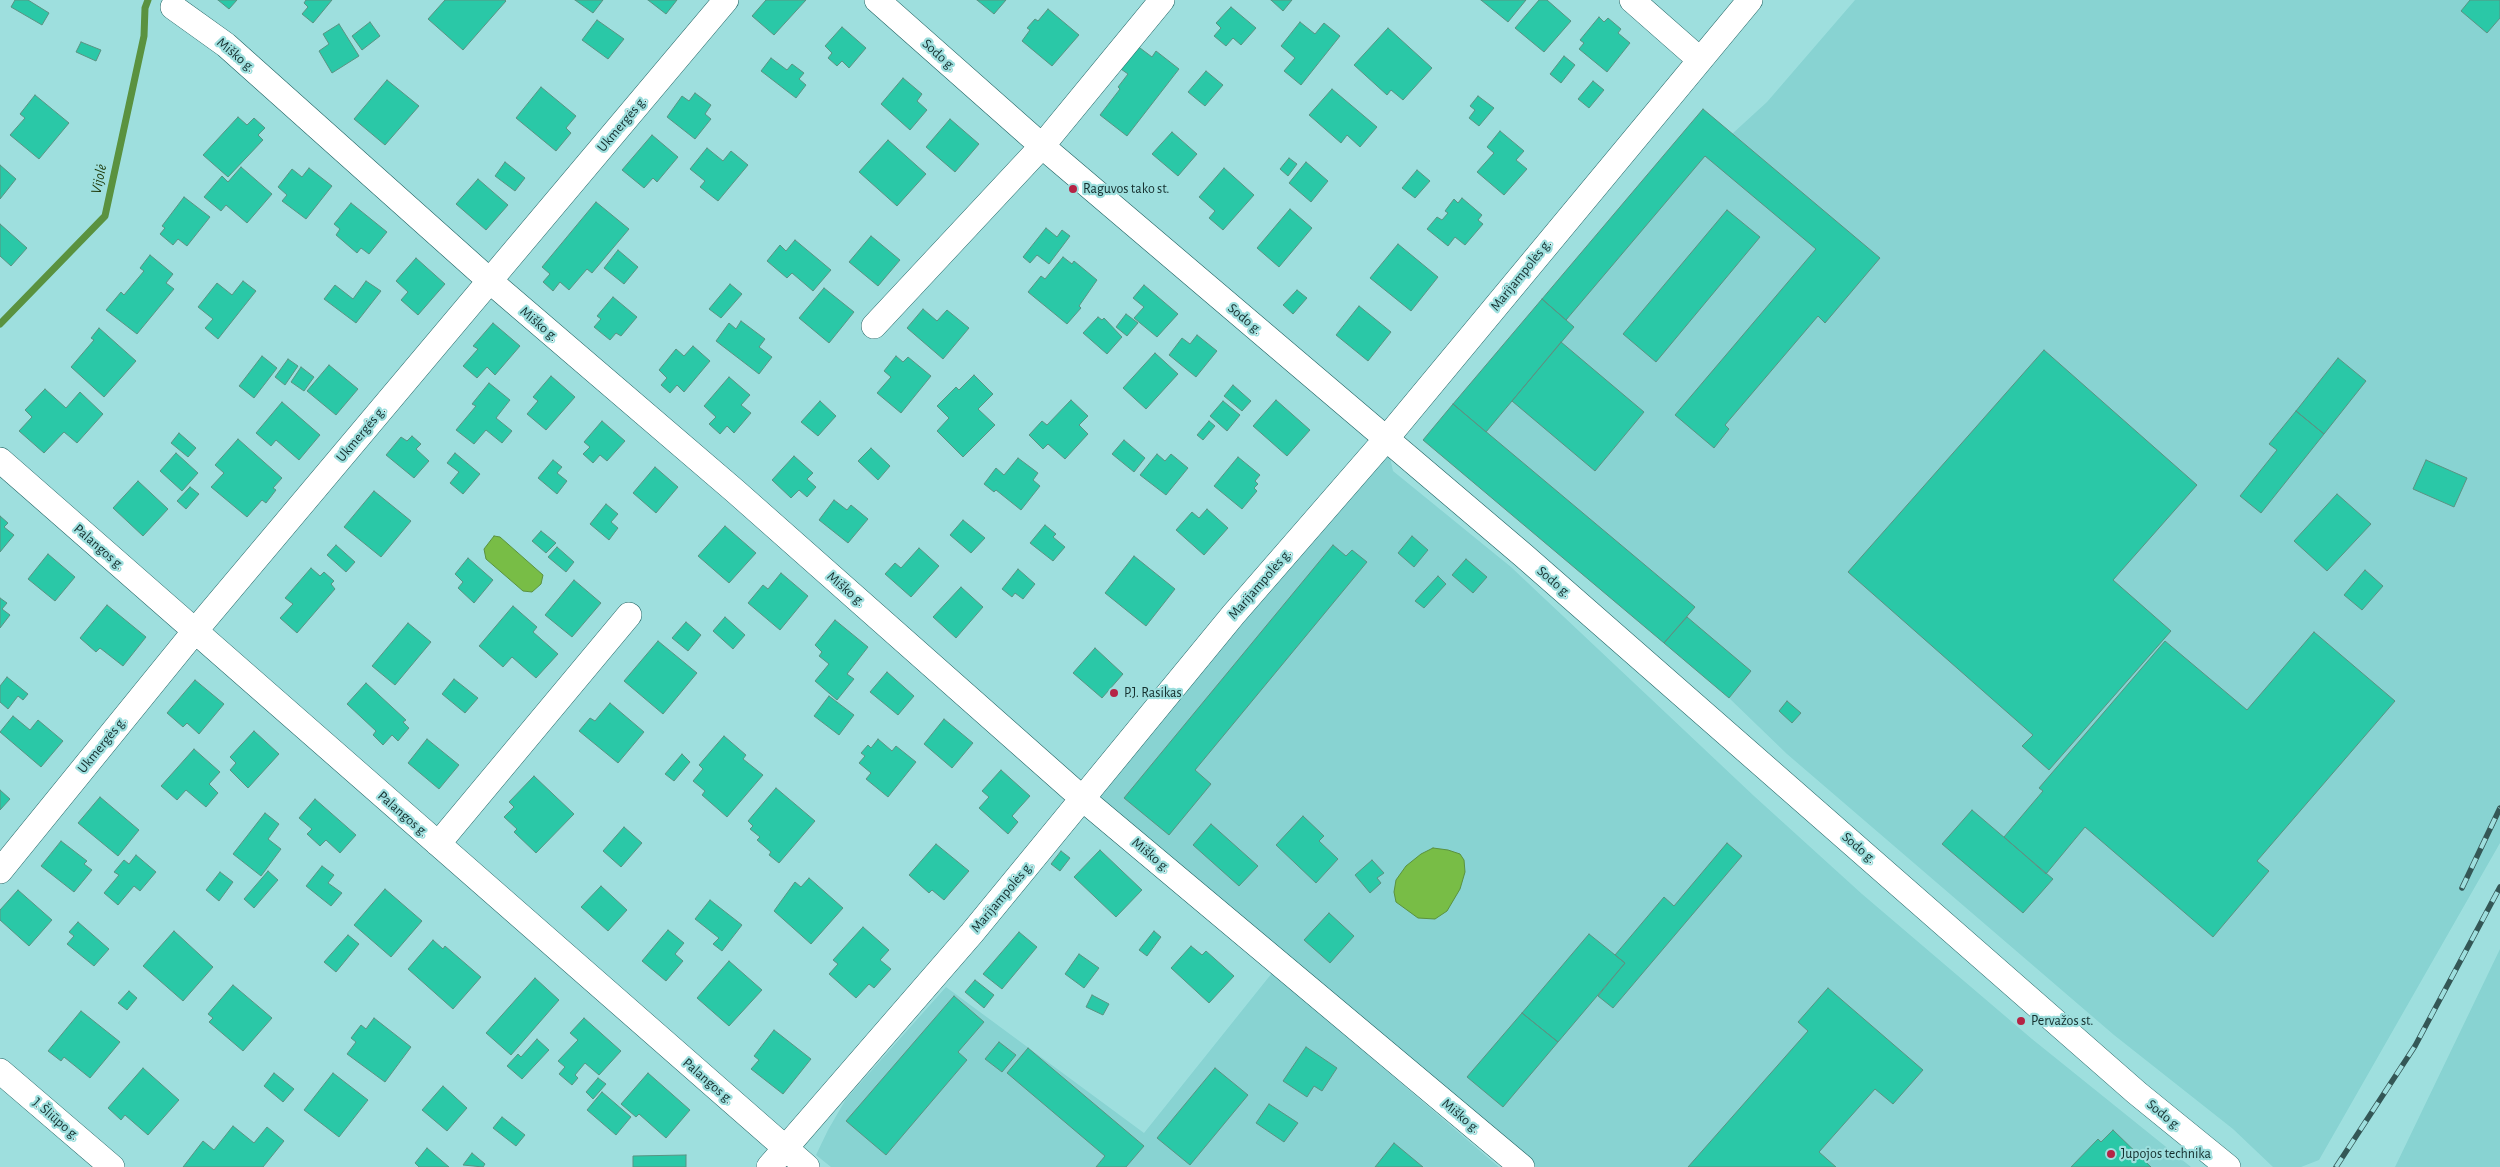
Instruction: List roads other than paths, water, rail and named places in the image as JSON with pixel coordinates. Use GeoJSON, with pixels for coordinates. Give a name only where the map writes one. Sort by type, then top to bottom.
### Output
{"type":"FeatureCollection","features":[{"type":"Feature","properties":{"kind":"street","name":"Ukmergės g."},"geometry":{"type":"LineString","coordinates":[[0,871],[195,631],[726,0]]}},
{"type":"Feature","properties":{"kind":"street","name":"Sodo g."},"geometry":{"type":"LineString","coordinates":[[877,0],[1042,146],[1787,785],[2137,1093],[2228,1167]]}},
{"type":"Feature","properties":{"kind":"street"},"geometry":{"type":"LineString","coordinates":[[874,326],[1042,146],[1162,0]]}},
{"type":"Feature","properties":{"kind":"street"},"geometry":{"type":"LineString","coordinates":[[1632,0],[1698,59]]}},
{"type":"Feature","properties":{"kind":"street","name":"Marijampolės g."},"geometry":{"type":"LineString","coordinates":[[769,1167],[972,933],[1233,615],[1386,440],[1698,59],[1750,0]]}},
{"type":"Feature","properties":{"kind":"street","name":"Miško g."},"geometry":{"type":"LineString","coordinates":[[173,7],[226,45],[490,281],[735,491],[1083,799],[1522,1167]]}},
{"type":"Feature","properties":{"kind":"street","name":"Palangos g."},"geometry":{"type":"LineString","coordinates":[[0,460],[807,1167]]}},
{"type":"Feature","properties":{"kind":"street"},"geometry":{"type":"LineString","coordinates":[[438,844],[629,615]]}},
{"type":"Feature","properties":{"kind":"street","name":"J. Šliūpo g."},"geometry":{"type":"LineString","coordinates":[[0,1071],[112,1167]]}},
{"type":"Feature","properties":{"kind":"waterway","name":"Vijolė"},"geometry":{"type":"LineString","coordinates":[[0,324],[105,216],[144,36],[145,8],[148,0]]}},
{"type":"Feature","properties":{"kind":"railway"},"geometry":{"type":"LineString","coordinates":[[2462,888],[2500,808]]}},
{"type":"Feature","properties":{"kind":"railway"},"geometry":{"type":"LineString","coordinates":[[2336,1167],[2415,1046],[2500,887]]}},
{"type":"Feature","properties":{"kind":"place","name":"Raguvos tako st."},"geometry":{"type":"Point","coordinates":[1073,189]}},
{"type":"Feature","properties":{"kind":"place","name":"P.J. Rasikas"},"geometry":{"type":"Point","coordinates":[1114,693]}},
{"type":"Feature","properties":{"kind":"place","name":"Pervažos st."},"geometry":{"type":"Point","coordinates":[2021,1021]}},
{"type":"Feature","properties":{"kind":"place","name":"Jupojos technika"},"geometry":{"type":"Point","coordinates":[2111,1154]}}]}
